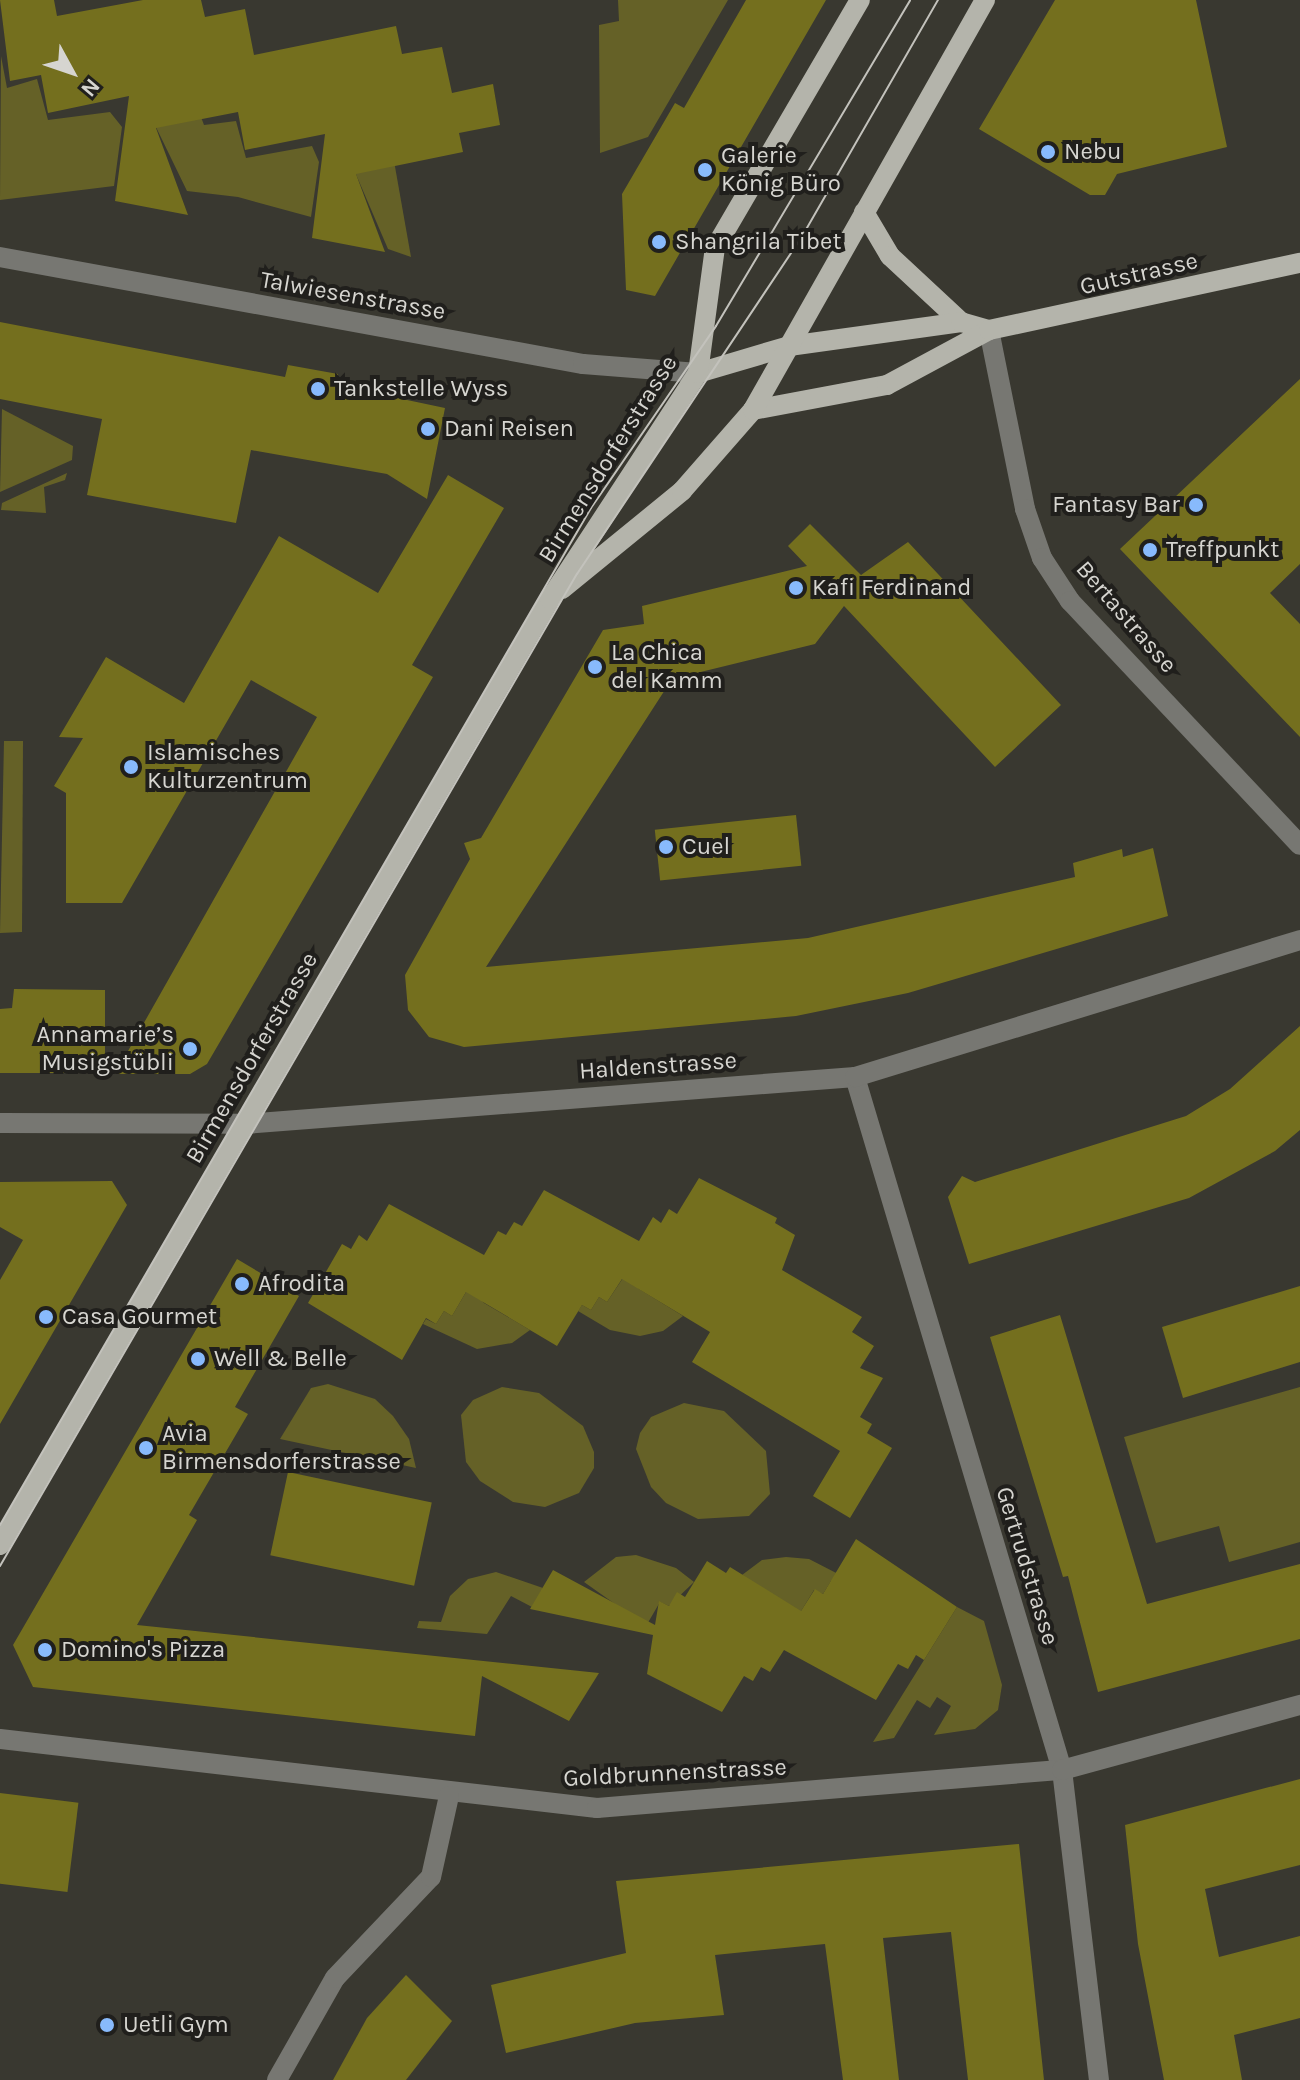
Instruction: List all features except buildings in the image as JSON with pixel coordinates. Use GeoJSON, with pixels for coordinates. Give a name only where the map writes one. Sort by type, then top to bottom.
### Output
{"type":"FeatureCollection","features":[{"type":"Feature","properties":{"kind":"main road","name":"Birmensdorferstrasse"},"geometry":{"type":"LineString","coordinates":[[0,1545],[550,599],[698,373],[715,248],[860,0]]}},
{"type":"Feature","properties":{"kind":"main road","name":"Birmensdorferstrasse"},"geometry":{"type":"LineString","coordinates":[[550,599],[682,491],[753,410],[985,0]]}},
{"type":"Feature","properties":{"kind":"main road","name":"Gutstrasse"},"geometry":{"type":"LineString","coordinates":[[864,212],[890,256],[961,322]]}},
{"type":"Feature","properties":{"kind":"main road","name":"Gutstrasse"},"geometry":{"type":"LineString","coordinates":[[753,410],[887,385],[989,330],[1300,263]]}},
{"type":"Feature","properties":{"kind":"main road","name":"Gutstrasse"},"geometry":{"type":"LineString","coordinates":[[698,373],[789,346],[961,322],[989,330]]}},
{"type":"Feature","properties":{"kind":"street","name":"Talwiesenstrasse"},"geometry":{"type":"LineString","coordinates":[[0,257],[583,364],[698,373]]}},
{"type":"Feature","properties":{"kind":"street","name":"Bertastrasse"},"geometry":{"type":"LineString","coordinates":[[989,330],[1025,509],[1042,558],[1070,601],[1300,845]]}},
{"type":"Feature","properties":{"kind":"street","name":"Haldenstrasse"},"geometry":{"type":"LineString","coordinates":[[0,1123],[245,1124],[855,1077],[1300,940]]}},
{"type":"Feature","properties":{"kind":"street","name":"Gertrudstrasse"},"geometry":{"type":"LineString","coordinates":[[855,1077],[1062,1770],[1099,2080]]}},
{"type":"Feature","properties":{"kind":"street","name":"Goldbrunnenstrasse"},"geometry":{"type":"LineString","coordinates":[[0,1739],[449,1796],[597,1808],[1062,1770],[1300,1705]]}},
{"type":"Feature","properties":{"kind":"street"},"geometry":{"type":"LineString","coordinates":[[277,2080],[335,1978],[431,1877],[449,1796]]}},
{"type":"Feature","properties":{"kind":"shaded area"},"geometry":{"type":"Polygon","coordinates":[[[618,0],[728,0],[648,137],[600,153],[599,25],[619,21],[618,0]]]}},
{"type":"Feature","properties":{"kind":"shaded area"},"geometry":{"type":"Polygon","coordinates":[[[1,56],[7,88],[37,79],[48,120],[110,112],[122,127],[114,186],[0,200],[1,56]]]}},
{"type":"Feature","properties":{"kind":"shaded area"},"geometry":{"type":"Polygon","coordinates":[[[195,101],[204,125],[236,121],[246,158],[312,146],[319,162],[311,217],[238,197],[187,191],[154,123],[195,101]]]}},
{"type":"Feature","properties":{"kind":"shaded area"},"geometry":{"type":"Polygon","coordinates":[[[391,144],[411,257],[388,249],[349,158],[391,144]]]}},
{"type":"Feature","properties":{"kind":"shaded area"},"geometry":{"type":"Polygon","coordinates":[[[2,409],[73,446],[72,460],[0,492],[2,409]]]}},
{"type":"Feature","properties":{"kind":"shaded area"},"geometry":{"type":"Polygon","coordinates":[[[67,473],[65,480],[44,487],[46,513],[1,510],[2,503],[67,473]]]}},
{"type":"Feature","properties":{"kind":"shaded area"},"geometry":{"type":"Polygon","coordinates":[[[4,741],[23,741],[22,932],[0,933],[4,741]]]}},
{"type":"Feature","properties":{"kind":"shaded area"},"geometry":{"type":"Polygon","coordinates":[[[625,1275],[639,1289],[683,1316],[663,1331],[640,1336],[610,1330],[578,1311],[582,1305],[591,1310],[599,1297],[607,1302],[625,1275]]]}},
{"type":"Feature","properties":{"kind":"shaded area"},"geometry":{"type":"Polygon","coordinates":[[[469,1287],[484,1303],[530,1330],[512,1343],[477,1349],[423,1324],[426,1319],[436,1324],[444,1311],[452,1316],[469,1287]]]}},
{"type":"Feature","properties":{"kind":"shaded area"},"geometry":{"type":"Polygon","coordinates":[[[328,1384],[375,1399],[393,1416],[409,1439],[416,1468],[280,1439],[311,1388],[328,1384]]]}},
{"type":"Feature","properties":{"kind":"shaded area"},"geometry":{"type":"Polygon","coordinates":[[[502,1387],[539,1393],[583,1426],[594,1452],[594,1468],[579,1493],[545,1507],[513,1502],[480,1481],[466,1462],[461,1415],[473,1400],[502,1387]]]}},
{"type":"Feature","properties":{"kind":"shaded area"},"geometry":{"type":"Polygon","coordinates":[[[1300,1387],[1300,1542],[1229,1562],[1219,1526],[1156,1543],[1124,1437],[1300,1387]]]}},
{"type":"Feature","properties":{"kind":"shaded area"},"geometry":{"type":"Polygon","coordinates":[[[684,1403],[724,1411],[766,1451],[770,1494],[749,1516],[698,1519],[666,1503],[651,1487],[636,1449],[640,1433],[651,1417],[684,1403]]]}},
{"type":"Feature","properties":{"kind":"shaded area"},"geometry":{"type":"Polygon","coordinates":[[[636,1555],[676,1568],[694,1582],[669,1606],[660,1602],[646,1626],[584,1582],[616,1557],[636,1555]]]}},
{"type":"Feature","properties":{"kind":"shaded area"},"geometry":{"type":"Polygon","coordinates":[[[786,1557],[809,1559],[844,1577],[839,1585],[831,1581],[823,1594],[814,1590],[798,1616],[742,1575],[762,1560],[786,1557]]]}},
{"type":"Feature","properties":{"kind":"shaded area"},"geometry":{"type":"Polygon","coordinates":[[[496,1572],[543,1588],[532,1607],[511,1596],[487,1634],[417,1628],[419,1621],[441,1622],[450,1596],[468,1579],[496,1572]]]}},
{"type":"Feature","properties":{"kind":"shaded area"},"geometry":{"type":"Polygon","coordinates":[[[957,1607],[984,1621],[1002,1685],[998,1710],[975,1729],[934,1735],[951,1706],[937,1697],[930,1708],[917,1700],[894,1738],[873,1742],[957,1607]]]}},
{"type":"Feature","properties":{"kind":"tram line"},"geometry":{"type":"LineString","coordinates":[[0,1525],[591,508],[716,326],[910,0]]}},
{"type":"Feature","properties":{"kind":"tram line"},"geometry":{"type":"LineString","coordinates":[[0,1566],[577,574],[800,240],[938,0]]}},
{"type":"Feature","properties":{"kind":"place","name":"Nebu"},"geometry":{"type":"Point","coordinates":[1048,152]}},
{"type":"Feature","properties":{"kind":"place","name":"Galerie König Büro"},"geometry":{"type":"Point","coordinates":[705,170]}},
{"type":"Feature","properties":{"kind":"place","name":"Shangrila Tibet"},"geometry":{"type":"Point","coordinates":[659,242]}},
{"type":"Feature","properties":{"kind":"place","name":"Tankstelle Wyss"},"geometry":{"type":"Point","coordinates":[318,389]}},
{"type":"Feature","properties":{"kind":"place","name":"Dani Reisen"},"geometry":{"type":"Point","coordinates":[428,429]}},
{"type":"Feature","properties":{"kind":"place","name":"Fantasy Bar"},"geometry":{"type":"Point","coordinates":[1196,505]}},
{"type":"Feature","properties":{"kind":"place","name":"Treffpunkt"},"geometry":{"type":"Point","coordinates":[1150,550]}},
{"type":"Feature","properties":{"kind":"place","name":"Kafi Ferdinand"},"geometry":{"type":"Point","coordinates":[796,588]}},
{"type":"Feature","properties":{"kind":"place","name":"La Chica del Kamm"},"geometry":{"type":"Point","coordinates":[595,667]}},
{"type":"Feature","properties":{"kind":"place","name":"Islamisches Kulturzentrum"},"geometry":{"type":"Point","coordinates":[131,767]}},
{"type":"Feature","properties":{"kind":"place","name":"Cuel"},"geometry":{"type":"Point","coordinates":[666,847]}},
{"type":"Feature","properties":{"kind":"place","name":"Annamarie’s Musigstübli"},"geometry":{"type":"Point","coordinates":[190,1049]}},
{"type":"Feature","properties":{"kind":"place","name":"Afrodita"},"geometry":{"type":"Point","coordinates":[242,1284]}},
{"type":"Feature","properties":{"kind":"place","name":"Casa Gourmet"},"geometry":{"type":"Point","coordinates":[46,1317]}},
{"type":"Feature","properties":{"kind":"place","name":"Well & Belle"},"geometry":{"type":"Point","coordinates":[198,1359]}},
{"type":"Feature","properties":{"kind":"place","name":"Avia Birmensdorferstrasse"},"geometry":{"type":"Point","coordinates":[146,1448]}},
{"type":"Feature","properties":{"kind":"place","name":"Domino's Pizza"},"geometry":{"type":"Point","coordinates":[45,1650]}},
{"type":"Feature","properties":{"kind":"place","name":"Uetli Gym"},"geometry":{"type":"Point","coordinates":[107,2025]}}]}
